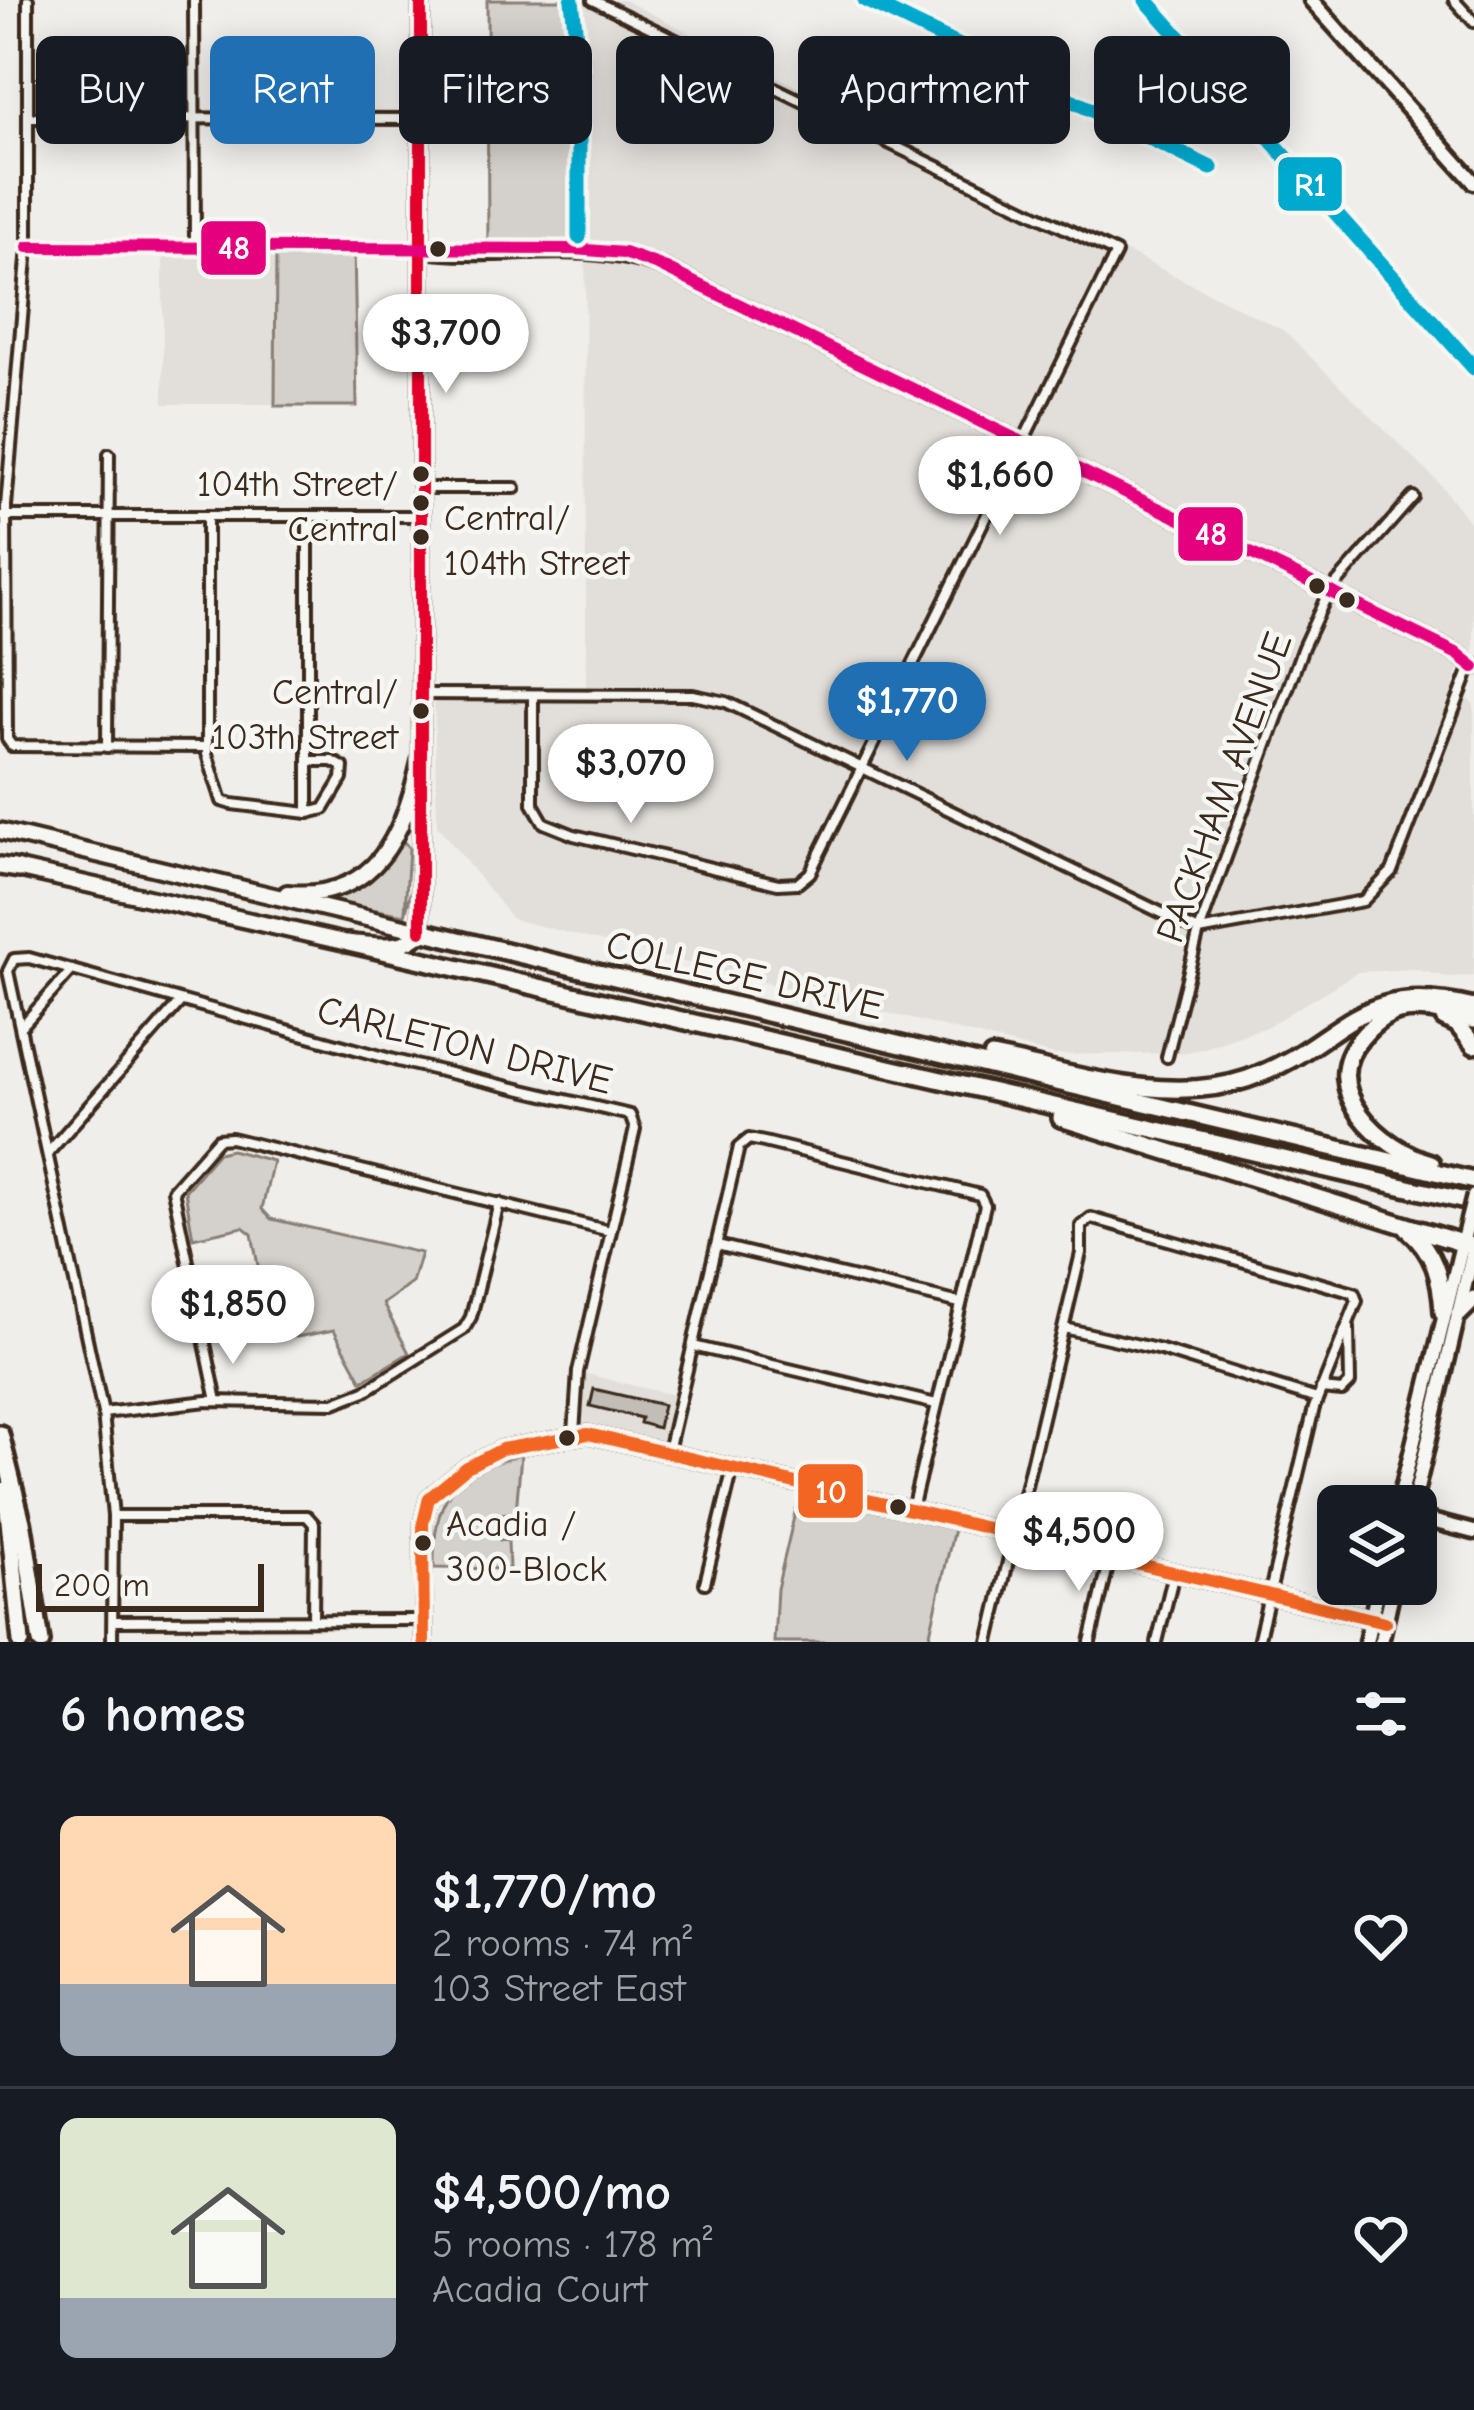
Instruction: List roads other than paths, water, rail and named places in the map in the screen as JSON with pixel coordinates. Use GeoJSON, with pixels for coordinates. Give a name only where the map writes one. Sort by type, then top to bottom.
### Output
{"type":"FeatureCollection","features":[{"type":"Feature","properties":{"kind":"highway"},"geometry":{"type":"LineString","coordinates":[[0,865],[19,868]]}},
{"type":"Feature","properties":{"kind":"highway"},"geometry":{"type":"LineString","coordinates":[[421,931],[425,946],[435,954],[503,979]]}},
{"type":"Feature","properties":{"kind":"highway","name":"COLLEGE DRIVE"},"geometry":{"type":"LineString","coordinates":[[421,931],[1474,1178]]}},
{"type":"Feature","properties":{"kind":"highway","name":"COLLEGE DRIVE"},"geometry":{"type":"LineString","coordinates":[[348,944],[1474,1199]]}},
{"type":"Feature","properties":{"kind":"highway"},"geometry":{"type":"LineString","coordinates":[[896,1042],[1137,1086],[1183,1087],[1245,1080],[1364,1011],[1393,1000],[1437,999],[1474,1008]]}},
{"type":"Feature","properties":{"kind":"highway"},"geometry":{"type":"LineString","coordinates":[[1474,1020],[1430,1011],[1399,1011],[1374,1023],[1349,1056],[1347,1084],[1365,1124],[1389,1145],[1474,1178]]}},
{"type":"Feature","properties":{"kind":"highway"},"geometry":{"type":"LineString","coordinates":[[1430,1011],[1457,1024],[1474,1045]]}},
{"type":"Feature","properties":{"kind":"highway"},"geometry":{"type":"LineString","coordinates":[[955,1084],[1468,1245]]}},
{"type":"Feature","properties":{"kind":"highway"},"geometry":{"type":"LineString","coordinates":[[1402,1225],[1430,1253],[1451,1313],[1474,1299]]}},
{"type":"Feature","properties":{"kind":"highway"},"geometry":{"type":"LineString","coordinates":[[0,1434],[23,1526],[41,1642]]}},
{"type":"Feature","properties":{"kind":"highway"},"geometry":{"type":"LineString","coordinates":[[0,1459],[15,1558],[21,1642]]}},
{"type":"Feature","properties":{"kind":"main road"},"geometry":{"type":"LineString","coordinates":[[241,888],[298,894],[334,888],[380,862],[407,820],[420,761]]}},
{"type":"Feature","properties":{"kind":"main road","name":"COLLEGE DRIVE"},"geometry":{"type":"LineString","coordinates":[[0,831],[421,931]]}},
{"type":"Feature","properties":{"kind":"main road","name":"COLLEGE DRIVE"},"geometry":{"type":"LineString","coordinates":[[19,868],[348,944]]}},
{"type":"Feature","properties":{"kind":"main road"},"geometry":{"type":"LineString","coordinates":[[348,944],[400,946],[412,942],[421,931]]}},
{"type":"Feature","properties":{"kind":"street"},"geometry":{"type":"LineString","coordinates":[[28,0],[28,247],[3,516],[7,739],[12,746],[207,747]]}},
{"type":"Feature","properties":{"kind":"street"},"geometry":{"type":"LineString","coordinates":[[194,0],[195,246]]}},
{"type":"Feature","properties":{"kind":"street"},"geometry":{"type":"LineString","coordinates":[[421,0],[421,36]]}},
{"type":"Feature","properties":{"kind":"street"},"geometry":{"type":"LineString","coordinates":[[533,695],[533,804],[544,823],[574,835],[778,884],[797,883],[810,873],[1116,253],[593,0]]}},
{"type":"Feature","properties":{"kind":"street"},"geometry":{"type":"LineString","coordinates":[[1311,0],[1474,182]]}},
{"type":"Feature","properties":{"kind":"street"},"geometry":{"type":"LineString","coordinates":[[1454,0],[1474,22]]}},
{"type":"Feature","properties":{"kind":"street"},"geometry":{"type":"LineString","coordinates":[[28,118],[399,118]]}},
{"type":"Feature","properties":{"kind":"street"},"geometry":{"type":"LineString","coordinates":[[420,144],[421,931]]}},
{"type":"Feature","properties":{"kind":"street"},"geometry":{"type":"LineString","coordinates":[[28,247],[624,253],[658,265],[1473,666],[1392,872],[1373,895],[1363,902],[1199,931],[726,702],[693,694],[421,694]]}},
{"type":"Feature","properties":{"kind":"street"},"geometry":{"type":"LineString","coordinates":[[106,747],[109,454]]}},
{"type":"Feature","properties":{"kind":"street"},"geometry":{"type":"LineString","coordinates":[[422,488],[515,488]]}},
{"type":"Feature","properties":{"kind":"street","name":"PACKHAM AVENUE"},"geometry":{"type":"LineString","coordinates":[[1167,1058],[1199,931],[1274,722],[1328,593],[1413,496]]}},
{"type":"Feature","properties":{"kind":"street"},"geometry":{"type":"LineString","coordinates":[[3,516],[421,516]]}},
{"type":"Feature","properties":{"kind":"street"},"geometry":{"type":"LineString","coordinates":[[207,517],[207,747],[222,801],[308,813],[330,802],[344,772],[340,763],[308,761]]}},
{"type":"Feature","properties":{"kind":"street"},"geometry":{"type":"LineString","coordinates":[[308,517],[308,813]]}},
{"type":"Feature","properties":{"kind":"street","name":"CARLETON DRIVE"},"geometry":{"type":"LineString","coordinates":[[112,1642],[113,1516],[103,1413],[8,971],[14,959],[29,958],[398,1061],[630,1115],[635,1129],[578,1372],[574,1433]]}},
{"type":"Feature","properties":{"kind":"street"},"geometry":{"type":"LineString","coordinates":[[20,1028],[72,970]]}},
{"type":"Feature","properties":{"kind":"street"},"geometry":{"type":"LineString","coordinates":[[48,1154],[180,1002]]}},
{"type":"Feature","properties":{"kind":"street"},"geometry":{"type":"LineString","coordinates":[[217,1401],[173,1190],[218,1139],[231,1138],[610,1231]]}},
{"type":"Feature","properties":{"kind":"street"},"geometry":{"type":"LineString","coordinates":[[668,1451],[740,1147],[749,1139],[764,1142],[980,1195],[985,1205],[912,1509]]}},
{"type":"Feature","properties":{"kind":"street"},"geometry":{"type":"LineString","coordinates":[[1404,1485],[1468,1245],[1467,1224],[1474,1199]]}},
{"type":"Feature","properties":{"kind":"street"},"geometry":{"type":"LineString","coordinates":[[103,1413],[217,1401],[334,1403],[365,1391],[455,1336],[471,1317],[499,1203]]}},
{"type":"Feature","properties":{"kind":"street"},"geometry":{"type":"LineString","coordinates":[[989,1642],[1081,1253],[1081,1226],[1090,1218],[1354,1293],[1357,1300],[1319,1394],[1258,1642]]}},
{"type":"Feature","properties":{"kind":"street"},"geometry":{"type":"LineString","coordinates":[[717,1245],[960,1303]]}},
{"type":"Feature","properties":{"kind":"street"},"geometry":{"type":"LineString","coordinates":[[1417,1485],[1451,1313]]}},
{"type":"Feature","properties":{"kind":"street"},"geometry":{"type":"LineString","coordinates":[[1064,1328],[1319,1394],[1342,1390],[1350,1383],[1349,1321]]}},
{"type":"Feature","properties":{"kind":"street"},"geometry":{"type":"LineString","coordinates":[[693,1346],[937,1404]]}},
{"type":"Feature","properties":{"kind":"street"},"geometry":{"type":"LineString","coordinates":[[424,1642],[423,1523],[432,1494],[486,1456],[574,1433],[734,1466],[1378,1620]]}},
{"type":"Feature","properties":{"kind":"street"},"geometry":{"type":"LineString","coordinates":[[705,1583],[734,1466]]}},
{"type":"Feature","properties":{"kind":"street"},"geometry":{"type":"LineString","coordinates":[[113,1516],[307,1516],[314,1524],[313,1620]]}},
{"type":"Feature","properties":{"kind":"street"},"geometry":{"type":"LineString","coordinates":[[1437,1522],[1474,1532]]}},
{"type":"Feature","properties":{"kind":"street"},"geometry":{"type":"LineString","coordinates":[[1090,1642],[1110,1557]]}},
{"type":"Feature","properties":{"kind":"street"},"geometry":{"type":"LineString","coordinates":[[1157,1642],[1174,1572]]}},
{"type":"Feature","properties":{"kind":"street"},"geometry":{"type":"LineString","coordinates":[[1378,1605],[1381,1642]]}},
{"type":"Feature","properties":{"kind":"street"},"geometry":{"type":"LineString","coordinates":[[1366,1642],[1385,1605]]}},
{"type":"Feature","properties":{"kind":"street"},"geometry":{"type":"LineString","coordinates":[[112,1621],[424,1620]]}},
{"type":"Feature","properties":{"kind":"place","name":"104th Street/ Central"},"geometry":{"type":"Point","coordinates":[421,503]}},
{"type":"Feature","properties":{"kind":"place","name":"Central/ 104th Street"},"geometry":{"type":"Point","coordinates":[421,537]}},
{"type":"Feature","properties":{"kind":"place","name":"Central/ 103th Street"},"geometry":{"type":"Point","coordinates":[421,711]}},
{"type":"Feature","properties":{"kind":"place","name":"Acadia / 300-Block"},"geometry":{"type":"Point","coordinates":[423,1543]}}]}
